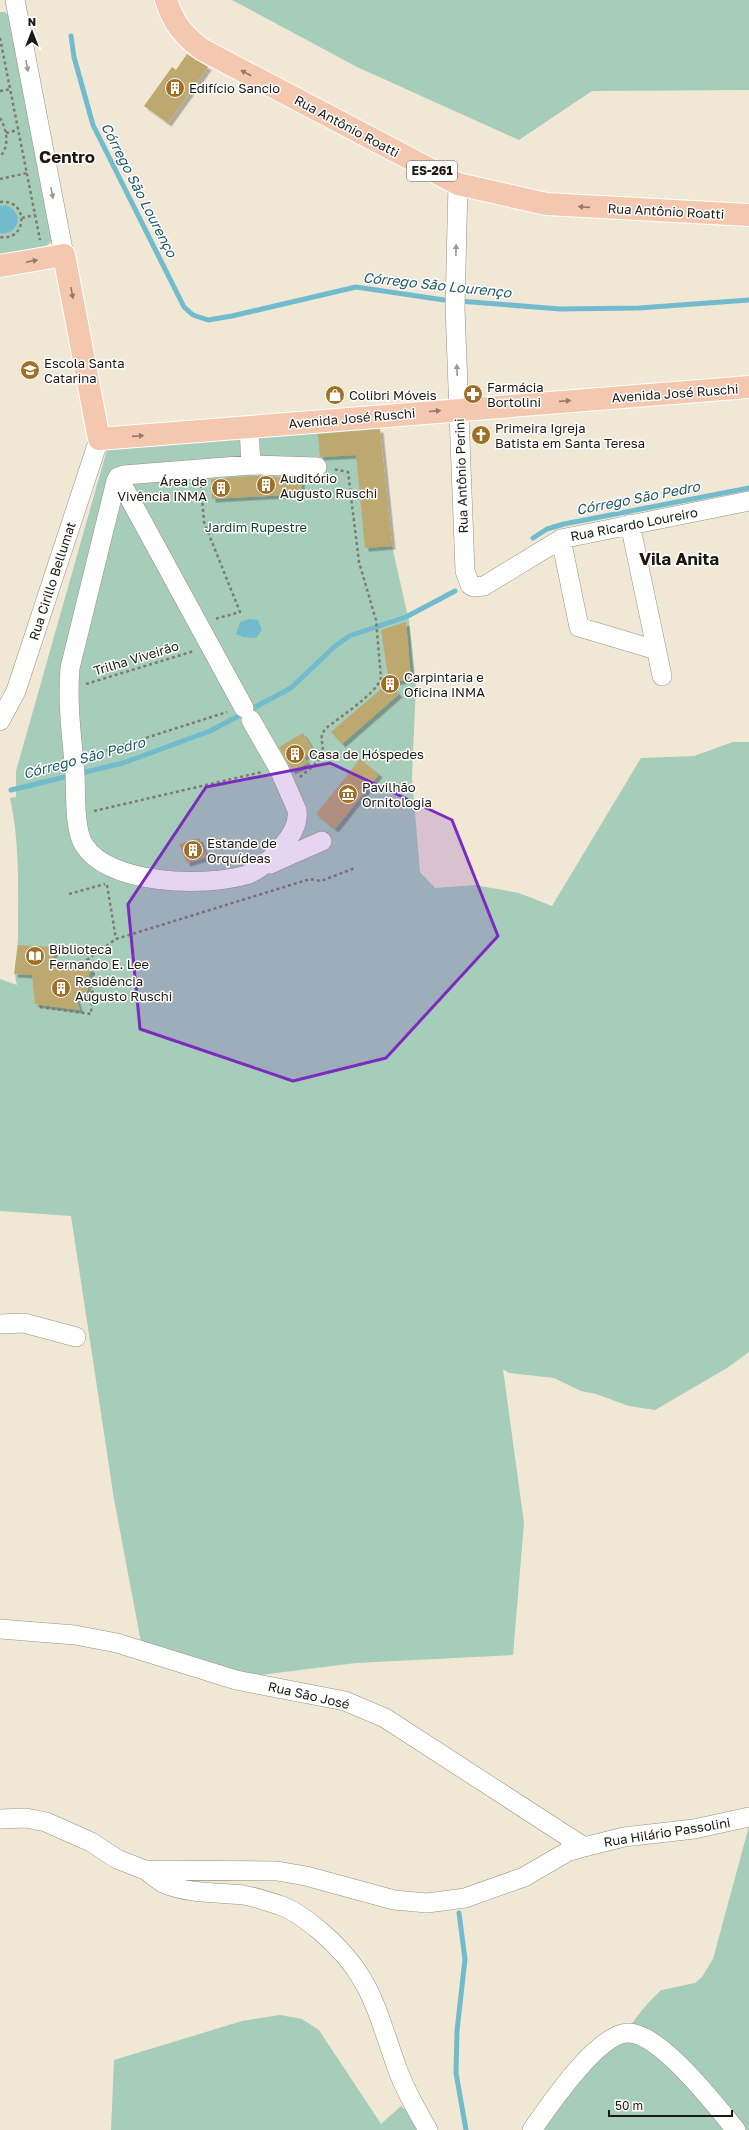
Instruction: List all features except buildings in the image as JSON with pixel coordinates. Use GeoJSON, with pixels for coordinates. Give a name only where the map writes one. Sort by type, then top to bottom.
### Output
{"type":"FeatureCollection","features":[{"type":"Feature","properties":{"kind":"main road","name":"Rua Antônio Roatti"},"geometry":{"type":"LineString","coordinates":[[166,0],[175,24],[185,36],[203,50],[458,184],[546,204],[749,215]]}},
{"type":"Feature","properties":{"kind":"main road"},"geometry":{"type":"LineString","coordinates":[[0,266],[64,255],[99,439]]}},
{"type":"Feature","properties":{"kind":"main road","name":"Avenida José Ruschi"},"geometry":{"type":"LineString","coordinates":[[99,439],[749,387]]}},
{"type":"Feature","properties":{"kind":"street"},"geometry":{"type":"LineString","coordinates":[[0,2],[14,0],[64,255]]}},
{"type":"Feature","properties":{"kind":"street","name":"Rua Antônio Perini"},"geometry":{"type":"LineString","coordinates":[[458,184],[455,308],[466,578],[470,585],[474,587],[484,586]]}},
{"type":"Feature","properties":{"kind":"street"},"geometry":{"type":"LineString","coordinates":[[249,428],[251,465]]}},
{"type":"Feature","properties":{"kind":"street","name":"Rua Cirillo Bellumat"},"geometry":{"type":"LineString","coordinates":[[0,721],[16,691],[99,439]]}},
{"type":"Feature","properties":{"kind":"street"},"geometry":{"type":"LineString","coordinates":[[118,477],[200,468],[251,465],[317,467]]}},
{"type":"Feature","properties":{"kind":"street"},"geometry":{"type":"LineString","coordinates":[[118,477],[209,646],[279,769],[297,810],[297,822],[288,840],[258,870]]}},
{"type":"Feature","properties":{"kind":"street"},"geometry":{"type":"LineString","coordinates":[[118,477],[81,619],[70,668],[68,690],[74,772],[79,834],[84,845],[104,864],[120,872],[143,878],[200,880],[246,875],[322,841]]}},
{"type":"Feature","properties":{"kind":"street","name":"Rua Ricardo Loureiro"},"geometry":{"type":"LineString","coordinates":[[484,586],[561,539],[749,501]]}},
{"type":"Feature","properties":{"kind":"street"},"geometry":{"type":"LineString","coordinates":[[630,524],[662,676]]}},
{"type":"Feature","properties":{"kind":"street"},"geometry":{"type":"LineString","coordinates":[[561,539],[579,627],[656,650]]}},
{"type":"Feature","properties":{"kind":"street"},"geometry":{"type":"LineString","coordinates":[[0,1324],[24,1323],[76,1337]]}},
{"type":"Feature","properties":{"kind":"street","name":"Rua São José"},"geometry":{"type":"LineString","coordinates":[[0,1629],[75,1635],[117,1643],[236,1680],[345,1701],[385,1718],[584,1847]]}},
{"type":"Feature","properties":{"kind":"street","name":"Rua Hilário Passolini"},"geometry":{"type":"LineString","coordinates":[[145,1870],[277,1871],[320,1880],[394,1900],[411,1902],[439,1902],[465,1898],[524,1877],[567,1852],[584,1847],[624,1837],[694,1829],[749,1817]]}},
{"type":"Feature","properties":{"kind":"street"},"geometry":{"type":"LineString","coordinates":[[0,1819],[26,1818],[46,1822],[91,1842],[117,1859],[145,1870],[164,1883],[178,1888],[243,1896],[281,1905],[309,1921],[339,1946],[359,1973],[373,1998],[396,2065],[412,2103],[428,2130]]}},
{"type":"Feature","properties":{"kind":"street"},"geometry":{"type":"LineString","coordinates":[[532,2130],[568,2080],[591,2055],[604,2043],[617,2035],[629,2032],[646,2039],[671,2057],[707,2094],[736,2130]]}},
{"type":"Feature","properties":{"kind":"path"},"geometry":{"type":"LineString","coordinates":[[0,38],[41,245]]}},
{"type":"Feature","properties":{"kind":"path"},"geometry":{"type":"LineString","coordinates":[[0,91],[15,88]]}},
{"type":"Feature","properties":{"kind":"path"},"geometry":{"type":"LineString","coordinates":[[0,118],[6,133],[6,148],[0,157]]}},
{"type":"Feature","properties":{"kind":"path"},"geometry":{"type":"LineString","coordinates":[[6,133],[18,130]]}},
{"type":"Feature","properties":{"kind":"path"},"geometry":{"type":"LineString","coordinates":[[0,179],[32,172]]}},
{"type":"Feature","properties":{"kind":"path"},"geometry":{"type":"LineString","coordinates":[[0,196],[0,202],[7,202],[17,207],[22,218],[21,224],[15,234],[10,236],[0,236]]}},
{"type":"Feature","properties":{"kind":"path"},"geometry":{"type":"LineString","coordinates":[[22,218],[35,215]]}},
{"type":"Feature","properties":{"kind":"path"},"geometry":{"type":"LineString","coordinates":[[288,789],[318,761],[322,752],[322,734],[326,728],[379,683],[381,678],[376,620],[359,562],[348,472],[317,467]]}},
{"type":"Feature","properties":{"kind":"path"},"geometry":{"type":"LineString","coordinates":[[197,624],[240,612],[204,522],[200,468]]}},
{"type":"Feature","properties":{"kind":"path","name":"Trilha Viveirão"},"geometry":{"type":"LineString","coordinates":[[68,690],[209,646]]}},
{"type":"Feature","properties":{"kind":"path"},"geometry":{"type":"LineString","coordinates":[[74,772],[246,712]]}},
{"type":"Feature","properties":{"kind":"path"},"geometry":{"type":"LineString","coordinates":[[78,814],[279,769]]}},
{"type":"Feature","properties":{"kind":"path"},"geometry":{"type":"LineString","coordinates":[[40,1008],[91,1014],[94,968],[87,960],[116,939],[310,879],[321,881],[355,868]]}},
{"type":"Feature","properties":{"kind":"path"},"geometry":{"type":"LineString","coordinates":[[70,894],[107,883],[116,939]]}},
{"type":"Feature","properties":{"kind":"highlighted area"},"geometry":{"type":"Polygon","coordinates":[[[330,763],[452,820],[498,936],[386,1058],[293,1081],[140,1029],[128,904],[206,787],[330,763]]]}},
{"type":"Feature","properties":{"kind":"green space"},"geometry":{"type":"Polygon","coordinates":[[[232,0],[749,0],[749,90],[592,91],[519,140],[357,67],[232,0]]]}},
{"type":"Feature","properties":{"kind":"green space"},"geometry":{"type":"Polygon","coordinates":[[[0,12],[5,12],[9,16],[52,238],[50,243],[46,246],[0,255],[0,12]]]}},
{"type":"Feature","properties":{"kind":"green space","name":"Jardim Rupestre"},"geometry":{"type":"Polygon","coordinates":[[[379,424],[392,546],[409,621],[416,684],[412,777],[420,872],[435,888],[475,885],[519,893],[552,906],[641,758],[694,756],[733,742],[749,742],[749,1352],[727,1368],[655,1410],[629,1406],[596,1394],[581,1391],[554,1378],[509,1373],[503,1369],[524,1523],[513,1655],[356,1663],[251,1676],[143,1653],[114,1499],[71,1216],[0,1211],[0,979],[17,985],[15,967],[18,942],[18,867],[10,798],[16,797],[16,771],[108,446],[379,424]]]}},
{"type":"Feature","properties":{"kind":"green space"},"geometry":{"type":"Polygon","coordinates":[[[749,1826],[749,2130],[544,2130],[550,2118],[554,2103],[624,2033],[648,2003],[661,1990],[695,1983],[702,1977],[713,1959],[749,1826]]]}},
{"type":"Feature","properties":{"kind":"green space"},"geometry":{"type":"Polygon","coordinates":[[[280,2015],[302,2019],[319,2030],[381,2124],[401,2106],[428,2130],[111,2130],[114,2060],[242,2021],[280,2015]]]}},
{"type":"Feature","properties":{"kind":"water"},"geometry":{"type":"Polygon","coordinates":[[[6,205],[14,210],[18,218],[13,230],[7,233],[0,233],[0,206],[6,205]]]}},
{"type":"Feature","properties":{"kind":"water"},"geometry":{"type":"Polygon","coordinates":[[[249,619],[258,620],[262,630],[256,638],[243,637],[236,634],[240,622],[249,619]]]}},
{"type":"Feature","properties":{"kind":"waterway","name":"Córrego São Lourenço"},"geometry":{"type":"LineString","coordinates":[[71,36],[74,57],[93,125],[184,307],[193,315],[208,320],[232,316],[356,287],[451,301]]}},
{"type":"Feature","properties":{"kind":"waterway","name":"Córrego São Lourenço"},"geometry":{"type":"LineString","coordinates":[[459,301],[560,309],[639,308],[749,300]]}},
{"type":"Feature","properties":{"kind":"waterway","name":"Córrego São Pedro"},"geometry":{"type":"LineString","coordinates":[[533,538],[547,529],[564,524],[749,488]]}},
{"type":"Feature","properties":{"kind":"waterway","name":"Córrego São Pedro"},"geometry":{"type":"LineString","coordinates":[[11,790],[123,763],[210,731],[291,688],[334,647],[349,636],[406,617],[455,591]]}},
{"type":"Feature","properties":{"kind":"waterway"},"geometry":{"type":"LineString","coordinates":[[459,1913],[465,1959],[457,2031],[456,2073],[466,2130]]}},
{"type":"Feature","properties":{"kind":"place","name":"Edifício Sancio"},"geometry":{"type":"Point","coordinates":[175,88]}},
{"type":"Feature","properties":{"kind":"place","name":"Escola Santa Catarina"},"geometry":{"type":"Point","coordinates":[30,370]}},
{"type":"Feature","properties":{"kind":"place","name":"Farmácia Bortolini"},"geometry":{"type":"Point","coordinates":[473,394]}},
{"type":"Feature","properties":{"kind":"place","name":"Colibri Móveis"},"geometry":{"type":"Point","coordinates":[335,395]}},
{"type":"Feature","properties":{"kind":"place","name":"Primeira Igreja Batista em Santa Teresa"},"geometry":{"type":"Point","coordinates":[481,435]}},
{"type":"Feature","properties":{"kind":"place","name":"Auditório Augusto Ruschi"},"geometry":{"type":"Point","coordinates":[266,485]}},
{"type":"Feature","properties":{"kind":"place","name":"Área de Vivência INMA"},"geometry":{"type":"Point","coordinates":[221,488]}},
{"type":"Feature","properties":{"kind":"place","name":"Carpintaria e Oficina INMA"},"geometry":{"type":"Point","coordinates":[390,684]}},
{"type":"Feature","properties":{"kind":"place","name":"Casa de Hóspedes"},"geometry":{"type":"Point","coordinates":[295,754]}},
{"type":"Feature","properties":{"kind":"place","name":"Pavilhão Ornitologia"},"geometry":{"type":"Point","coordinates":[348,794]}},
{"type":"Feature","properties":{"kind":"place","name":"Estande de Orquídeas"},"geometry":{"type":"Point","coordinates":[193,850]}},
{"type":"Feature","properties":{"kind":"place","name":"Biblioteca Fernando E. Lee"},"geometry":{"type":"Point","coordinates":[35,956]}},
{"type":"Feature","properties":{"kind":"place","name":"Residência Augusto Ruschi"},"geometry":{"type":"Point","coordinates":[61,988]}},
{"type":"Feature","properties":{"kind":"district","name":"Centro"},"geometry":{"type":"Point","coordinates":[67,157]}},
{"type":"Feature","properties":{"kind":"district","name":"Vila Anita"},"geometry":{"type":"Point","coordinates":[679,559]}}]}
